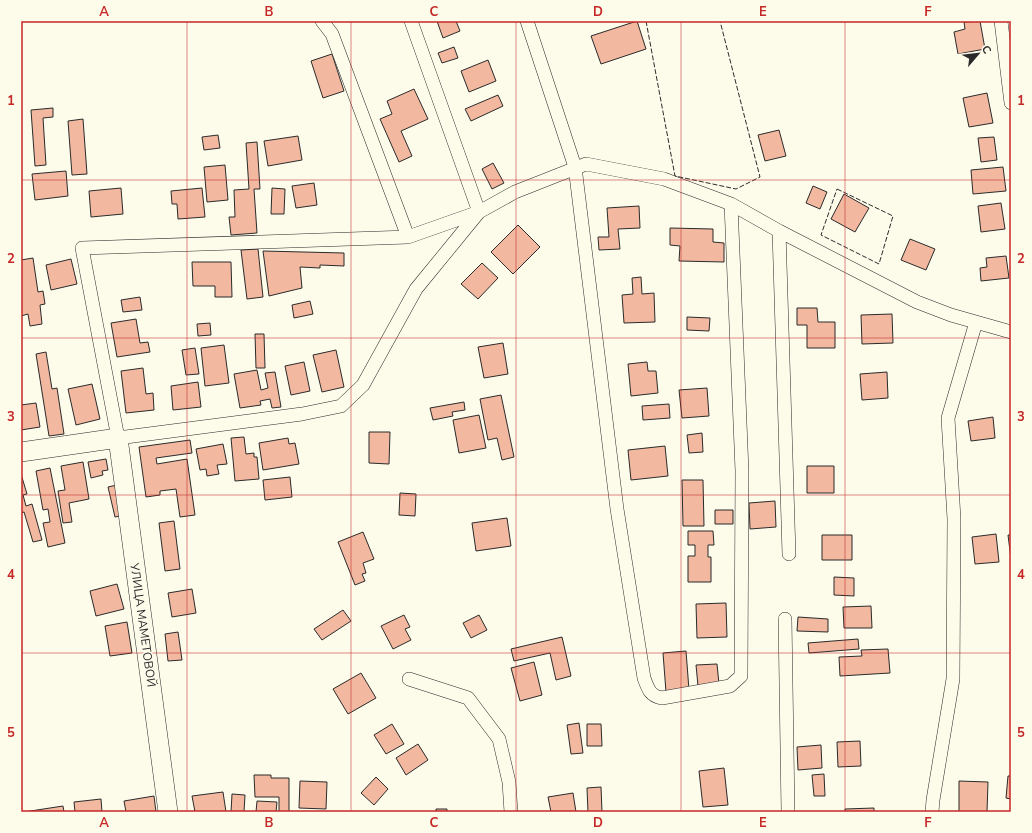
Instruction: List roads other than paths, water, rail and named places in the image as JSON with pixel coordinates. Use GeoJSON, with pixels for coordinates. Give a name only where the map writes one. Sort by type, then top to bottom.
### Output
{"type":"FeatureCollection","features":[{"type":"Feature","properties":{"kind":"street"},"geometry":{"type":"LineString","coordinates":[[322,21],[332,34],[408,237]]}},
{"type":"Feature","properties":{"kind":"street"},"geometry":{"type":"LineString","coordinates":[[410,21],[480,212]]}},
{"type":"Feature","properties":{"kind":"street"},"geometry":{"type":"LineString","coordinates":[[526,21],[575,167],[617,509],[644,678],[649,691],[655,697],[662,698],[730,686],[741,676],[742,471],[731,204]]}},
{"type":"Feature","properties":{"kind":"street"},"geometry":{"type":"LineString","coordinates":[[1001,21],[1011,103]]}},
{"type":"Feature","properties":{"kind":"street"},"geometry":{"type":"LineString","coordinates":[[118,438],[82,248],[408,237],[480,212],[515,192],[575,167],[586,164],[664,179],[731,204],[779,232],[917,302],[951,315],[1011,332]]}},
{"type":"Feature","properties":{"kind":"street"},"geometry":{"type":"LineString","coordinates":[[21,452],[302,414],[341,406],[363,385],[416,289],[480,212]]}},
{"type":"Feature","properties":{"kind":"street"},"geometry":{"type":"LineString","coordinates":[[779,232],[789,554]]}},
{"type":"Feature","properties":{"kind":"street"},"geometry":{"type":"LineString","coordinates":[[932,812],[953,679],[954,519],[948,418],[976,322]]}},
{"type":"Feature","properties":{"kind":"street","name":"УЛИЦА МАМЕТОВОЙ"},"geometry":{"type":"LineString","coordinates":[[118,438],[168,812]]}},
{"type":"Feature","properties":{"kind":"street"},"geometry":{"type":"LineString","coordinates":[[785,619],[788,812]]}},
{"type":"Feature","properties":{"kind":"street"},"geometry":{"type":"LineString","coordinates":[[409,679],[468,698],[499,739],[509,782],[511,812]]}}]}
